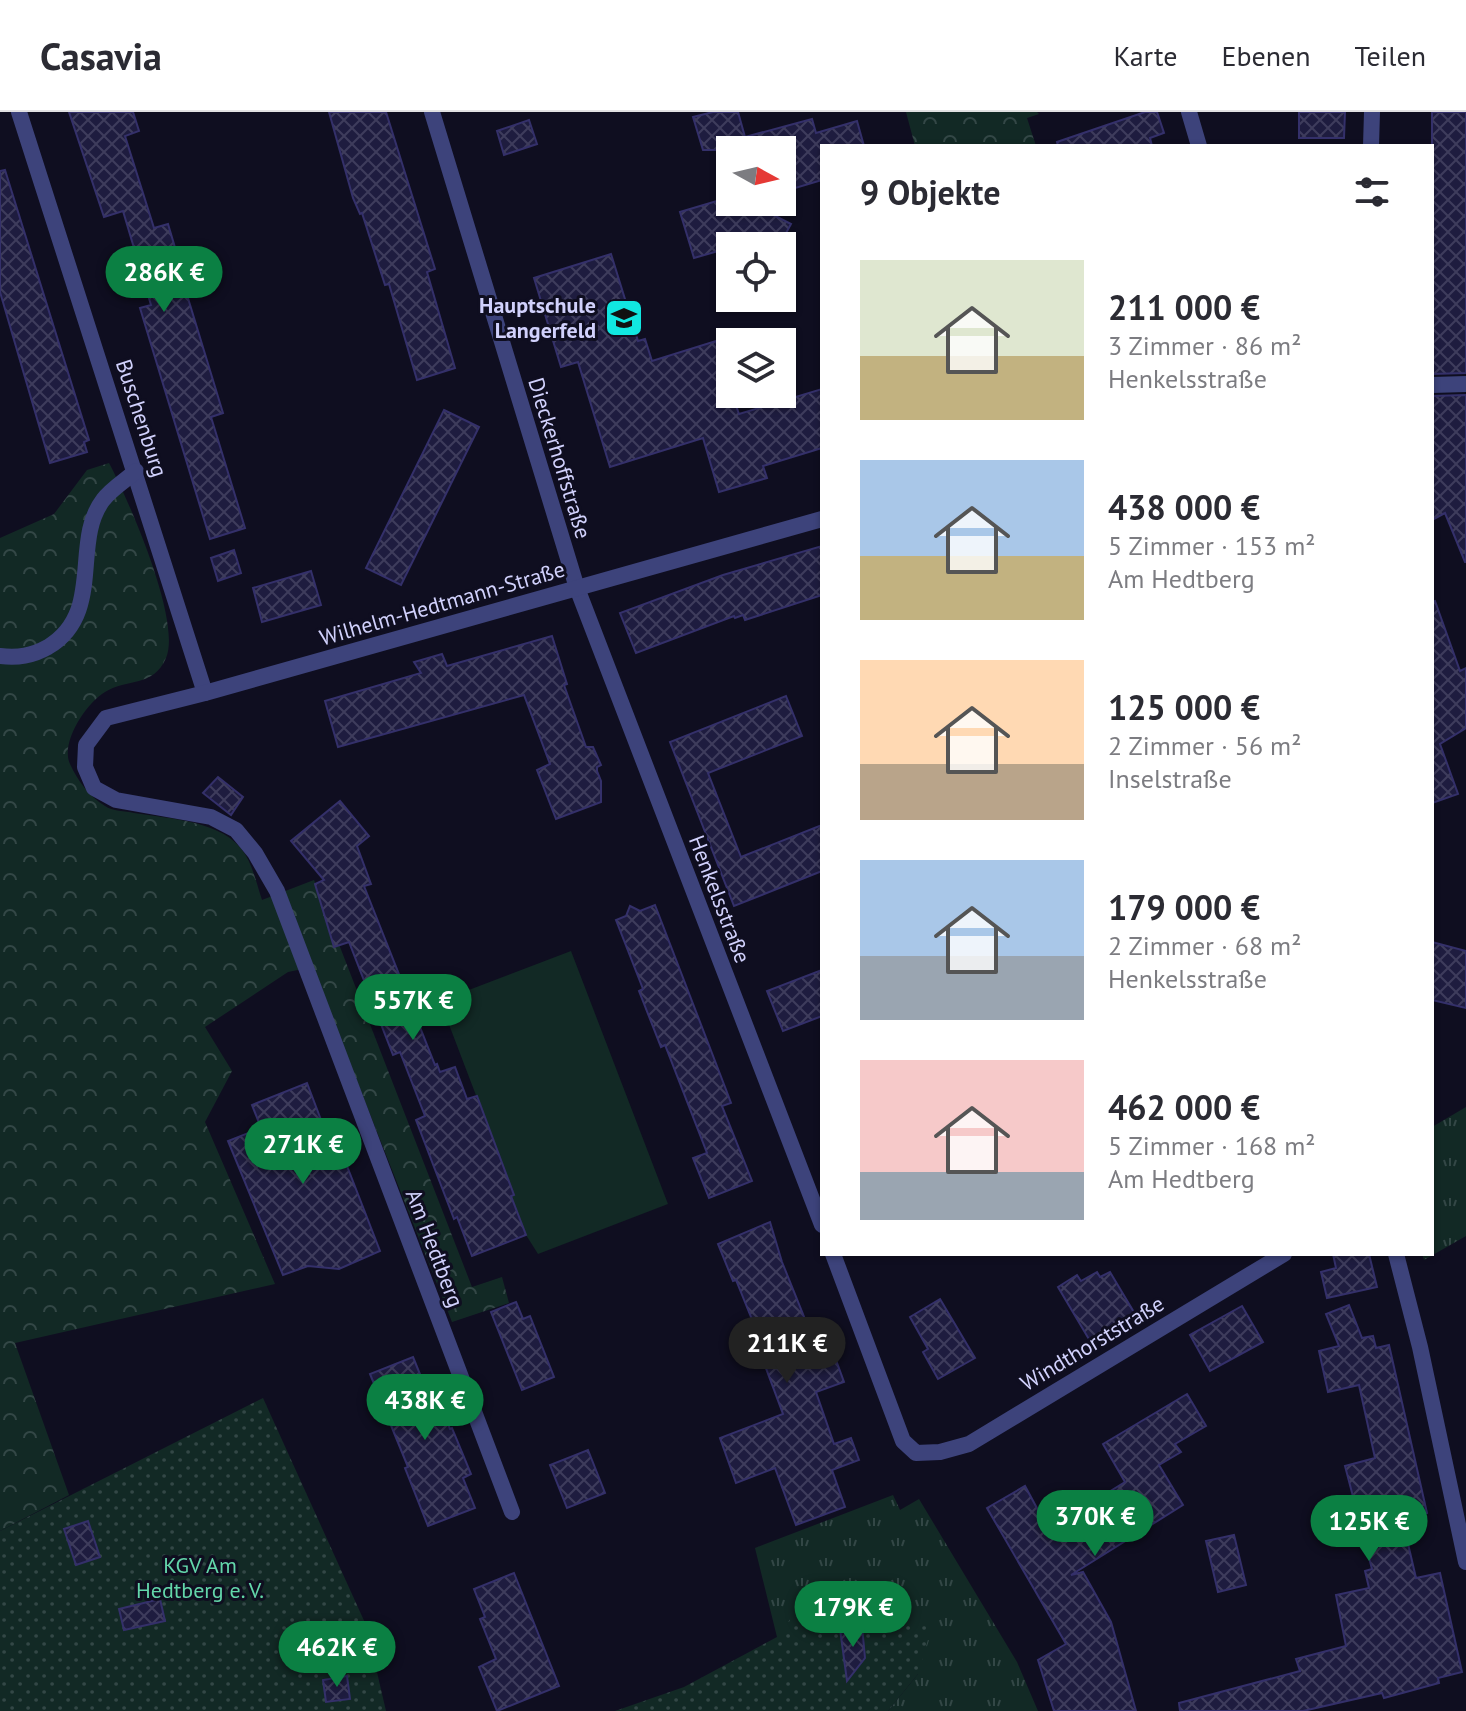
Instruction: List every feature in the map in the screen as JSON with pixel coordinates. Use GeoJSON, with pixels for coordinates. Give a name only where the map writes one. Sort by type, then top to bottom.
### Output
{"type":"FeatureCollection","features":[{"type":"Feature","properties":{"kind":"street","name":"Buschenburg"},"geometry":{"type":"LineString","coordinates":[[19,112],[205,693]]}},
{"type":"Feature","properties":{"kind":"street","name":"Dieckerhoffstraße"},"geometry":{"type":"LineString","coordinates":[[432,112],[577,588]]}},
{"type":"Feature","properties":{"kind":"street"},"geometry":{"type":"LineString","coordinates":[[1189,112],[1198,144]]}},
{"type":"Feature","properties":{"kind":"street"},"geometry":{"type":"LineString","coordinates":[[1371,144],[1372,112]]}},
{"type":"Feature","properties":{"kind":"street"},"geometry":{"type":"LineString","coordinates":[[1434,385],[1466,384]]}},
{"type":"Feature","properties":{"kind":"street"},"geometry":{"type":"LineString","coordinates":[[0,656],[16,658],[36,653],[57,642],[72,625],[81,602],[91,529],[102,500],[136,471]]}},
{"type":"Feature","properties":{"kind":"street","name":"Wilhelm-Hedtmann-Straße"},"geometry":{"type":"LineString","coordinates":[[86,745],[106,718],[205,693],[820,520]]}},
{"type":"Feature","properties":{"kind":"street","name":"Henkelsstraße"},"geometry":{"type":"LineString","coordinates":[[577,588],[820,1220]]}},
{"type":"Feature","properties":{"kind":"street","name":"Am Hedtberg"},"geometry":{"type":"LineString","coordinates":[[86,745],[85,767],[94,788],[116,800],[211,817],[236,830],[255,853],[277,891],[512,1512]]}},
{"type":"Feature","properties":{"kind":"street","name":"Windthorststraße"},"geometry":{"type":"LineString","coordinates":[[834,1256],[903,1441],[916,1453],[940,1452],[969,1444],[1281,1256]]}},
{"type":"Feature","properties":{"kind":"street"},"geometry":{"type":"LineString","coordinates":[[1397,1256],[1420,1347],[1466,1562]]}},
{"type":"Feature","properties":{"kind":"green space"},"geometry":{"type":"Polygon","coordinates":[[[906,112],[1039,114],[1027,118],[1035,144],[914,144],[906,112]]]}},
{"type":"Feature","properties":{"kind":"green space"},"geometry":{"type":"Polygon","coordinates":[[[109,463],[151,560],[167,617],[169,640],[166,658],[154,674],[113,688],[90,705],[72,735],[68,755],[70,764],[84,788],[108,808],[195,823],[224,834],[245,854],[262,900],[314,880],[472,1287],[502,1277],[509,1303],[452,1322],[312,967],[288,972],[205,1027],[232,1071],[205,1122],[275,1284],[15,1343],[69,1495],[0,1531],[0,538],[54,514],[87,470],[109,463]]]}},
{"type":"Feature","properties":{"kind":"green space"},"geometry":{"type":"Polygon","coordinates":[[[571,951],[668,1204],[538,1254],[526,1235],[511,1196],[514,1195],[440,1001],[571,951]]]}},
{"type":"Feature","properties":{"kind":"green space"},"geometry":{"type":"Polygon","coordinates":[[[1466,1107],[1466,1236],[1434,1254],[1434,1126],[1466,1107]]]}},
{"type":"Feature","properties":{"kind":"green space","name":"KGV Am Hedtberg e. V."},"geometry":{"type":"Polygon","coordinates":[[[263,1398],[366,1625],[386,1711],[0,1711],[0,1531],[263,1398]]]}},
{"type":"Feature","properties":{"kind":"green space"},"geometry":{"type":"Polygon","coordinates":[[[893,1495],[900,1510],[919,1499],[1017,1662],[1038,1711],[888,1711],[918,1674],[777,1637],[755,1548],[893,1495]]]}},
{"type":"Feature","properties":{"kind":"green space"},"geometry":{"type":"Polygon","coordinates":[[[794,1614],[932,1626],[918,1674],[888,1711],[615,1711],[684,1687],[777,1637],[794,1614]]]}},
{"type":"Feature","properties":{"kind":"building"},"geometry":{"type":"Polygon","coordinates":[[[69,112],[133,112],[139,131],[125,136],[154,228],[168,224],[223,413],[211,417],[245,528],[210,539],[140,308],[151,305],[123,211],[104,217],[69,112]]]}},
{"type":"Feature","properties":{"kind":"building"},"geometry":{"type":"Polygon","coordinates":[[[329,112],[386,112],[435,269],[427,272],[455,368],[417,380],[389,284],[385,285],[362,213],[353,198],[329,112]]]}},
{"type":"Feature","properties":{"kind":"building"},"geometry":{"type":"Polygon","coordinates":[[[713,112],[738,112],[745,136],[716,136],[716,150],[703,150],[693,117],[713,112]]]}},
{"type":"Feature","properties":{"kind":"building"},"geometry":{"type":"Polygon","coordinates":[[[1145,112],[1157,112],[1164,133],[1150,138],[1152,144],[1057,142],[1145,112]]]}},
{"type":"Feature","properties":{"kind":"building"},"geometry":{"type":"Polygon","coordinates":[[[1299,112],[1345,112],[1344,138],[1299,138],[1299,112]]]}},
{"type":"Feature","properties":{"kind":"building"},"geometry":{"type":"Polygon","coordinates":[[[1432,112],[1466,112],[1466,373],[1434,374],[1432,112]]]}},
{"type":"Feature","properties":{"kind":"building"},"geometry":{"type":"Polygon","coordinates":[[[812,119],[816,133],[857,121],[863,144],[820,144],[820,181],[796,188],[796,136],[749,136],[812,119]]]}},
{"type":"Feature","properties":{"kind":"building"},"geometry":{"type":"Polygon","coordinates":[[[529,120],[537,144],[504,155],[497,131],[529,120]]]}},
{"type":"Feature","properties":{"kind":"building"},"geometry":{"type":"Polygon","coordinates":[[[5,170],[89,440],[84,442],[87,452],[50,463],[0,292],[0,171],[5,170]]]}},
{"type":"Feature","properties":{"kind":"building"},"geometry":{"type":"Polygon","coordinates":[[[716,201],[716,216],[775,216],[791,224],[787,232],[716,232],[716,252],[694,258],[680,212],[716,201]]]}},
{"type":"Feature","properties":{"kind":"building"},"geometry":{"type":"Polygon","coordinates":[[[611,254],[638,341],[645,339],[652,361],[716,341],[716,408],[737,408],[739,414],[759,408],[796,408],[796,397],[820,390],[820,449],[763,466],[767,478],[719,492],[703,438],[610,467],[578,362],[561,367],[534,278],[611,254]]]}},
{"type":"Feature","properties":{"kind":"building"},"geometry":{"type":"Polygon","coordinates":[[[1466,395],[1466,562],[1445,513],[1434,519],[1434,396],[1466,395]]]}},
{"type":"Feature","properties":{"kind":"building"},"geometry":{"type":"Polygon","coordinates":[[[444,410],[479,427],[401,585],[366,568],[444,410]]]}},
{"type":"Feature","properties":{"kind":"building"},"geometry":{"type":"Polygon","coordinates":[[[820,547],[820,596],[745,620],[743,615],[734,616],[636,653],[620,613],[723,575],[820,547]]]}},
{"type":"Feature","properties":{"kind":"building"},"geometry":{"type":"Polygon","coordinates":[[[234,550],[241,573],[218,581],[211,558],[234,550]]]}},
{"type":"Feature","properties":{"kind":"building"},"geometry":{"type":"Polygon","coordinates":[[[311,571],[321,605],[262,622],[253,588],[311,571]]]}},
{"type":"Feature","properties":{"kind":"building"},"geometry":{"type":"Polygon","coordinates":[[[1434,601],[1460,671],[1466,668],[1466,728],[1440,744],[1458,794],[1434,802],[1434,601]]]}},
{"type":"Feature","properties":{"kind":"building"},"geometry":{"type":"Polygon","coordinates":[[[552,636],[567,684],[564,685],[586,747],[593,747],[601,765],[597,771],[601,781],[601,802],[556,819],[537,770],[550,764],[524,695],[338,747],[325,701],[421,673],[414,662],[442,654],[447,666],[552,636]]]}},
{"type":"Feature","properties":{"kind":"building"},"geometry":{"type":"Polygon","coordinates":[[[786,696],[802,736],[708,773],[741,857],[820,826],[820,872],[734,906],[670,742],[786,696]]]}},
{"type":"Feature","properties":{"kind":"building"},"geometry":{"type":"Polygon","coordinates":[[[218,777],[243,797],[231,815],[203,793],[218,777]]]}},
{"type":"Feature","properties":{"kind":"building"},"geometry":{"type":"Polygon","coordinates":[[[340,801],[369,836],[357,846],[371,884],[364,886],[435,1065],[440,1072],[455,1067],[467,1099],[477,1096],[526,1235],[472,1256],[457,1217],[454,1219],[416,1120],[425,1116],[400,1052],[393,1055],[349,942],[334,947],[315,884],[324,880],[291,841],[340,801]]]}},
{"type":"Feature","properties":{"kind":"building"},"geometry":{"type":"Polygon","coordinates":[[[655,905],[731,1103],[722,1106],[752,1181],[709,1198],[693,1158],[707,1153],[665,1045],[661,1047],[639,991],[643,989],[616,920],[626,916],[630,906],[640,911],[655,905]]]}},
{"type":"Feature","properties":{"kind":"building"},"geometry":{"type":"Polygon","coordinates":[[[1434,943],[1466,951],[1466,1008],[1434,1000],[1434,943]]]}},
{"type":"Feature","properties":{"kind":"building"},"geometry":{"type":"Polygon","coordinates":[[[820,971],[820,1017],[783,1031],[767,991],[820,971]]]}},
{"type":"Feature","properties":{"kind":"building"},"geometry":{"type":"Polygon","coordinates":[[[307,1083],[326,1133],[333,1130],[380,1251],[339,1269],[308,1266],[283,1275],[228,1141],[261,1128],[252,1105],[307,1083]]]}},
{"type":"Feature","properties":{"kind":"building"},"geometry":{"type":"Polygon","coordinates":[[[770,1222],[782,1262],[809,1329],[823,1325],[844,1382],[816,1392],[834,1444],[851,1438],[859,1460],[832,1470],[845,1507],[796,1525],[775,1468],[736,1483],[720,1438],[783,1414],[751,1328],[755,1327],[718,1244],[770,1222]]]}},
{"type":"Feature","properties":{"kind":"building"},"geometry":{"type":"Polygon","coordinates":[[[1333,1256],[1369,1256],[1377,1287],[1327,1298],[1321,1272],[1336,1268],[1333,1256]]]}},
{"type":"Feature","properties":{"kind":"building"},"geometry":{"type":"Polygon","coordinates":[[[1097,1272],[1100,1277],[1110,1272],[1135,1314],[1090,1341],[1058,1287],[1077,1275],[1081,1281],[1097,1272]]]}},
{"type":"Feature","properties":{"kind":"building"},"geometry":{"type":"Polygon","coordinates":[[[940,1299],[975,1358],[938,1379],[923,1352],[928,1349],[910,1317],[940,1299]]]}},
{"type":"Feature","properties":{"kind":"building"},"geometry":{"type":"Polygon","coordinates":[[[516,1302],[523,1319],[530,1316],[554,1377],[522,1390],[491,1312],[516,1302]]]}},
{"type":"Feature","properties":{"kind":"building"},"geometry":{"type":"Polygon","coordinates":[[[1349,1305],[1362,1338],[1373,1336],[1376,1348],[1389,1345],[1427,1513],[1402,1518],[1416,1578],[1440,1573],[1462,1672],[1438,1678],[1439,1683],[1384,1698],[1382,1693],[1303,1711],[1180,1711],[1179,1703],[1300,1671],[1296,1659],[1346,1646],[1336,1595],[1369,1588],[1365,1571],[1372,1569],[1345,1466],[1375,1458],[1359,1385],[1328,1392],[1319,1351],[1339,1346],[1326,1314],[1349,1305]]]}},
{"type":"Feature","properties":{"kind":"building"},"geometry":{"type":"Polygon","coordinates":[[[1242,1306],[1263,1342],[1210,1371],[1190,1335],[1242,1306]]]}},
{"type":"Feature","properties":{"kind":"building"},"geometry":{"type":"Polygon","coordinates":[[[413,1357],[428,1394],[434,1391],[471,1474],[463,1478],[475,1508],[428,1526],[370,1374],[413,1357]]]}},
{"type":"Feature","properties":{"kind":"building"},"geometry":{"type":"Polygon","coordinates":[[[1187,1394],[1206,1426],[1175,1444],[1181,1452],[1159,1465],[1183,1505],[1071,1575],[1083,1572],[1111,1622],[1136,1711],[1054,1711],[1038,1660],[1066,1644],[987,1508],[1025,1486],[1038,1510],[1045,1506],[1055,1525],[1125,1482],[1103,1444],[1187,1394]]]}},
{"type":"Feature","properties":{"kind":"building"},"geometry":{"type":"Polygon","coordinates":[[[588,1450],[605,1493],[567,1508],[550,1465],[588,1450]]]}},
{"type":"Feature","properties":{"kind":"building"},"geometry":{"type":"Polygon","coordinates":[[[88,1521],[100,1557],[76,1565],[64,1529],[88,1521]]]}},
{"type":"Feature","properties":{"kind":"building"},"geometry":{"type":"Polygon","coordinates":[[[1234,1535],[1246,1585],[1218,1592],[1206,1541],[1234,1535]]]}},
{"type":"Feature","properties":{"kind":"building"},"geometry":{"type":"Polygon","coordinates":[[[514,1573],[559,1686],[497,1711],[479,1667],[496,1659],[480,1619],[485,1617],[474,1589],[514,1573]]]}},
{"type":"Feature","properties":{"kind":"building"},"geometry":{"type":"Polygon","coordinates":[[[160,1599],[165,1621],[124,1630],[119,1609],[160,1599]]]}},
{"type":"Feature","properties":{"kind":"building"},"geometry":{"type":"Polygon","coordinates":[[[862,1626],[865,1658],[847,1681],[840,1629],[862,1626]]]}},
{"type":"Feature","properties":{"kind":"building"},"geometry":{"type":"Polygon","coordinates":[[[347,1676],[350,1699],[326,1702],[323,1680],[347,1676]]]}},
{"type":"Feature","properties":{"kind":"place","name":"Hauptschule Langerfeld"},"geometry":{"type":"Point","coordinates":[624,318]}}]}
